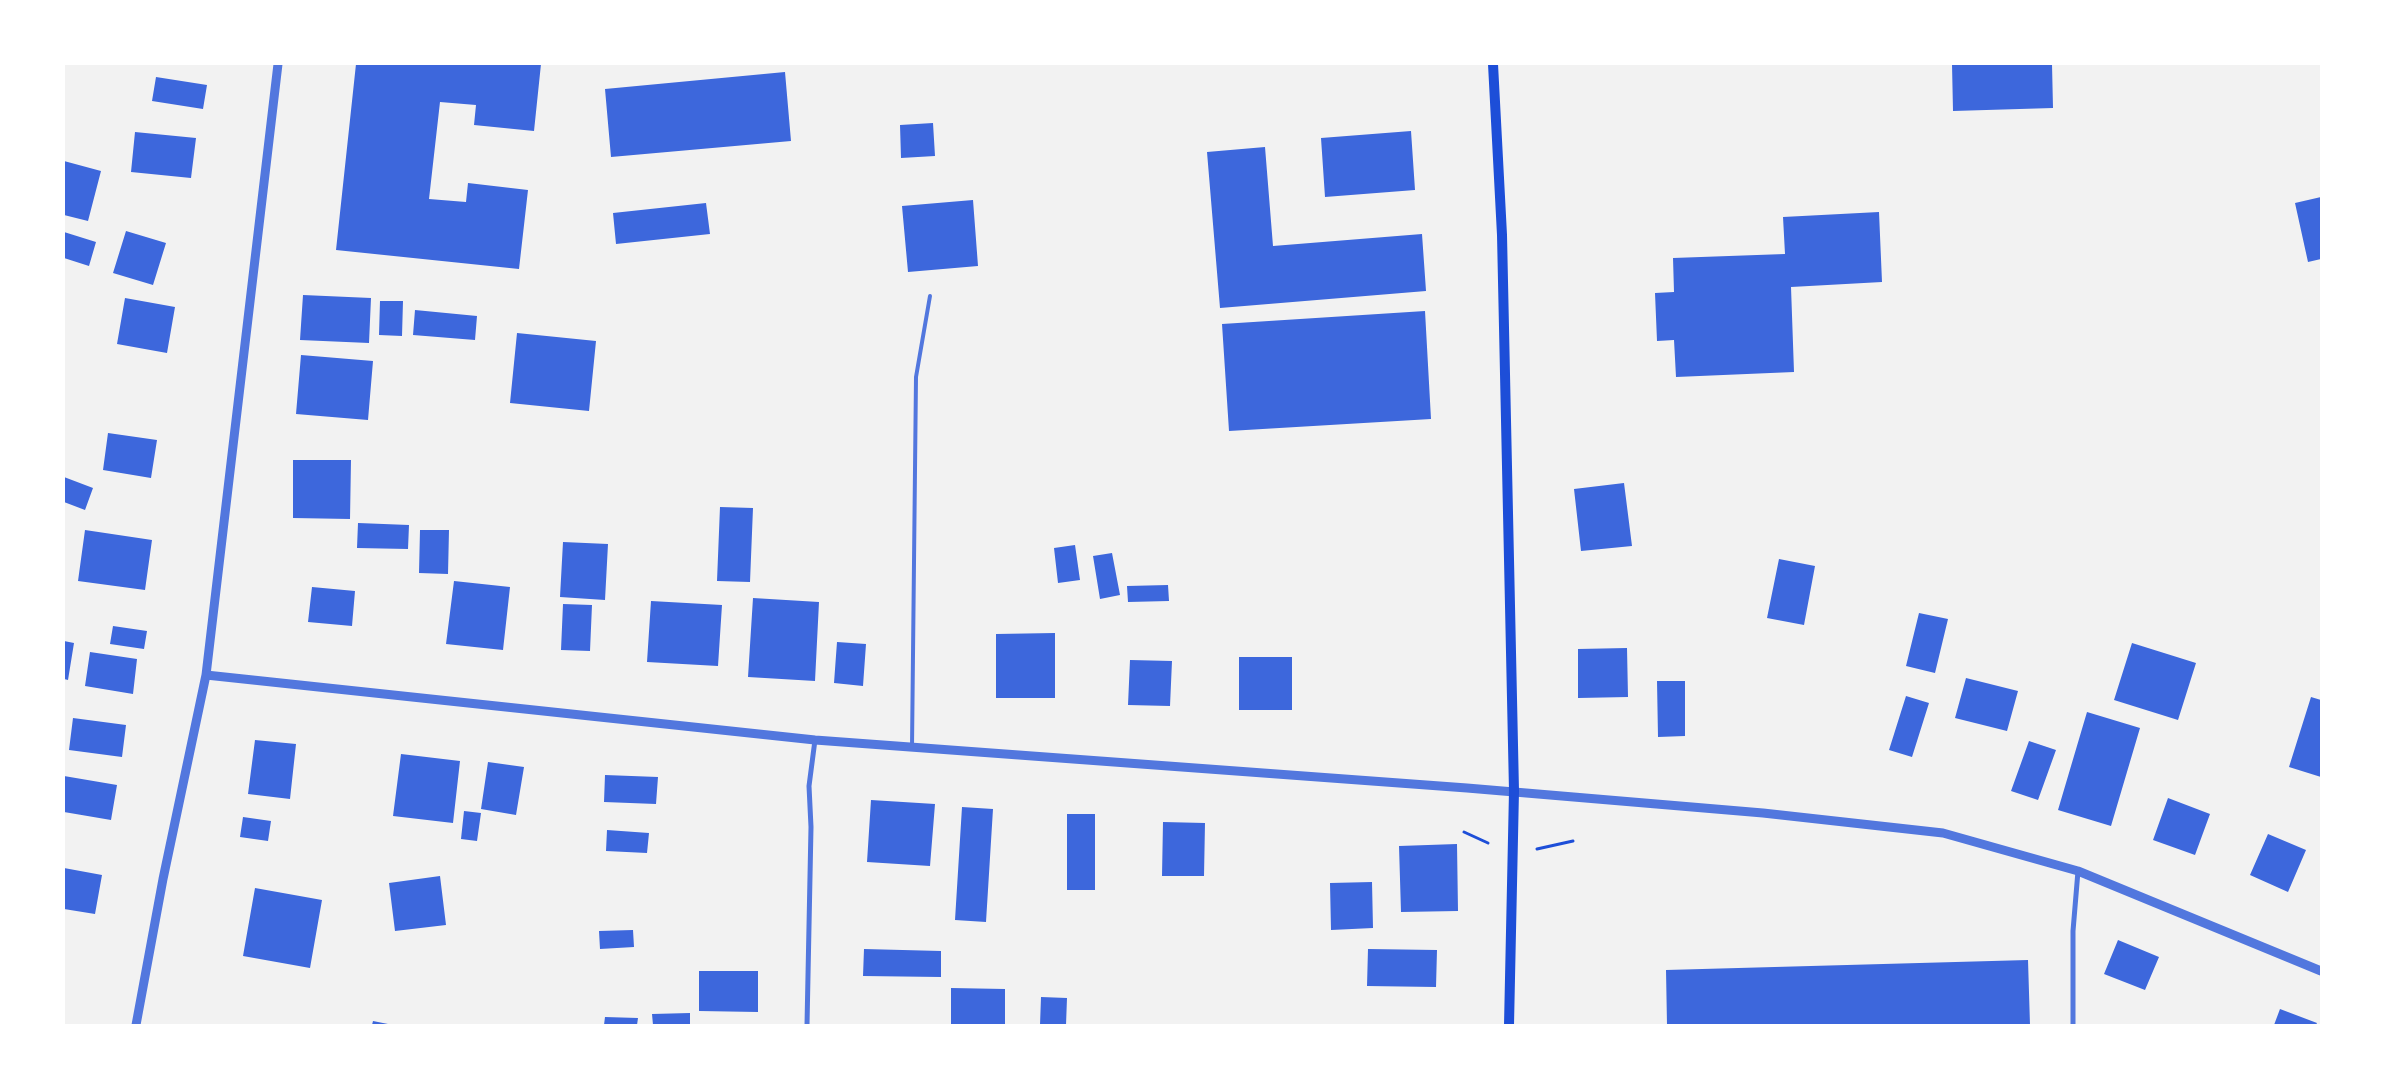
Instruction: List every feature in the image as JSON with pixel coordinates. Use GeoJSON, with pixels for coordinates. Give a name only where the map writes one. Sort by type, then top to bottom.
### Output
{"type":"FeatureCollection","features":[{"type":"Feature","properties":{"kind":"main road"},"geometry":{"type":"LineString","coordinates":[[1493,64],[1502,235],[1514,792],[1509,1025]]}},
{"type":"Feature","properties":{"kind":"street"},"geometry":{"type":"LineString","coordinates":[[136,1025],[163,879],[206,675],[278,64]]}},
{"type":"Feature","properties":{"kind":"street"},"geometry":{"type":"LineString","coordinates":[[206,675],[815,740],[1514,792],[1763,813],[1943,833],[2078,872],[2321,971]]}},
{"type":"Feature","properties":{"kind":"street"},"geometry":{"type":"LineString","coordinates":[[807,1025],[811,827],[809,786],[815,740]]}},
{"type":"Feature","properties":{"kind":"street"},"geometry":{"type":"LineString","coordinates":[[2073,1025],[2074,931],[2078,872]]}},
{"type":"Feature","properties":{"kind":"lane"},"geometry":{"type":"LineString","coordinates":[[912,747],[916,377],[930,296]]}},
{"type":"Feature","properties":{"kind":"building"},"geometry":{"type":"Polygon","coordinates":[[[356,64],[541,64],[534,131],[474,125],[476,105],[440,102],[429,199],[466,202],[468,183],[528,190],[519,269],[336,250],[356,64]]]}},
{"type":"Feature","properties":{"kind":"building"},"geometry":{"type":"Polygon","coordinates":[[[1952,64],[2052,64],[2053,108],[1953,111],[1952,64]]]}},
{"type":"Feature","properties":{"kind":"building"},"geometry":{"type":"Polygon","coordinates":[[[785,72],[791,141],[611,157],[605,89],[785,72]]]}},
{"type":"Feature","properties":{"kind":"building"},"geometry":{"type":"Polygon","coordinates":[[[156,77],[207,85],[203,109],[152,101],[156,77]]]}},
{"type":"Feature","properties":{"kind":"building"},"geometry":{"type":"Polygon","coordinates":[[[933,123],[935,156],[901,158],[900,125],[933,123]]]}},
{"type":"Feature","properties":{"kind":"building"},"geometry":{"type":"Polygon","coordinates":[[[1411,131],[1415,190],[1325,197],[1321,138],[1411,131]]]}},
{"type":"Feature","properties":{"kind":"building"},"geometry":{"type":"Polygon","coordinates":[[[135,132],[196,138],[191,178],[131,172],[135,132]]]}},
{"type":"Feature","properties":{"kind":"building"},"geometry":{"type":"Polygon","coordinates":[[[1265,147],[1273,246],[1422,234],[1426,291],[1220,308],[1207,152],[1265,147]]]}},
{"type":"Feature","properties":{"kind":"building"},"geometry":{"type":"Polygon","coordinates":[[[64,161],[101,171],[88,221],[64,215],[64,161]]]}},
{"type":"Feature","properties":{"kind":"building"},"geometry":{"type":"Polygon","coordinates":[[[2321,197],[2321,259],[2308,262],[2295,203],[2321,197]]]}},
{"type":"Feature","properties":{"kind":"building"},"geometry":{"type":"Polygon","coordinates":[[[973,200],[978,266],[908,272],[902,206],[973,200]]]}},
{"type":"Feature","properties":{"kind":"building"},"geometry":{"type":"Polygon","coordinates":[[[706,203],[710,234],[616,244],[613,213],[706,203]]]}},
{"type":"Feature","properties":{"kind":"building"},"geometry":{"type":"Polygon","coordinates":[[[1879,212],[1882,282],[1791,287],[1794,372],[1676,377],[1674,340],[1657,341],[1655,293],[1674,292],[1673,258],[1785,254],[1783,217],[1879,212]]]}},
{"type":"Feature","properties":{"kind":"building"},"geometry":{"type":"Polygon","coordinates":[[[126,231],[166,243],[153,285],[113,273],[126,231]]]}},
{"type":"Feature","properties":{"kind":"building"},"geometry":{"type":"Polygon","coordinates":[[[64,232],[96,242],[89,266],[64,258],[64,232]]]}},
{"type":"Feature","properties":{"kind":"building"},"geometry":{"type":"Polygon","coordinates":[[[303,295],[371,298],[369,343],[300,340],[303,295]]]}},
{"type":"Feature","properties":{"kind":"building"},"geometry":{"type":"Polygon","coordinates":[[[125,298],[175,307],[167,353],[117,344],[125,298]]]}},
{"type":"Feature","properties":{"kind":"building"},"geometry":{"type":"Polygon","coordinates":[[[380,301],[403,301],[402,336],[379,335],[380,301]]]}},
{"type":"Feature","properties":{"kind":"building"},"geometry":{"type":"Polygon","coordinates":[[[415,310],[477,316],[475,340],[413,335],[415,310]]]}},
{"type":"Feature","properties":{"kind":"building"},"geometry":{"type":"Polygon","coordinates":[[[1425,311],[1431,419],[1229,431],[1222,324],[1425,311]]]}},
{"type":"Feature","properties":{"kind":"building"},"geometry":{"type":"Polygon","coordinates":[[[517,333],[596,341],[589,411],[510,403],[517,333]]]}},
{"type":"Feature","properties":{"kind":"building"},"geometry":{"type":"Polygon","coordinates":[[[301,355],[373,361],[368,420],[296,414],[301,355]]]}},
{"type":"Feature","properties":{"kind":"building"},"geometry":{"type":"Polygon","coordinates":[[[108,433],[157,440],[151,478],[103,470],[108,433]]]}},
{"type":"Feature","properties":{"kind":"building"},"geometry":{"type":"Polygon","coordinates":[[[293,460],[351,460],[350,519],[293,518],[293,460]]]}},
{"type":"Feature","properties":{"kind":"building"},"geometry":{"type":"Polygon","coordinates":[[[64,477],[93,488],[85,510],[64,502],[64,477]]]}},
{"type":"Feature","properties":{"kind":"building"},"geometry":{"type":"Polygon","coordinates":[[[1624,483],[1632,546],[1581,551],[1574,489],[1624,483]]]}},
{"type":"Feature","properties":{"kind":"building"},"geometry":{"type":"Polygon","coordinates":[[[720,507],[753,508],[750,582],[717,581],[720,507]]]}},
{"type":"Feature","properties":{"kind":"building"},"geometry":{"type":"Polygon","coordinates":[[[358,523],[409,525],[408,549],[357,548],[358,523]]]}},
{"type":"Feature","properties":{"kind":"building"},"geometry":{"type":"Polygon","coordinates":[[[85,530],[152,540],[145,590],[78,581],[85,530]]]}},
{"type":"Feature","properties":{"kind":"building"},"geometry":{"type":"Polygon","coordinates":[[[420,530],[449,530],[448,574],[419,573],[420,530]]]}},
{"type":"Feature","properties":{"kind":"building"},"geometry":{"type":"Polygon","coordinates":[[[563,542],[608,544],[605,600],[560,597],[563,542]]]}},
{"type":"Feature","properties":{"kind":"building"},"geometry":{"type":"Polygon","coordinates":[[[1075,545],[1080,580],[1058,583],[1054,548],[1075,545]]]}},
{"type":"Feature","properties":{"kind":"building"},"geometry":{"type":"Polygon","coordinates":[[[1112,553],[1120,595],[1100,599],[1093,556],[1112,553]]]}},
{"type":"Feature","properties":{"kind":"building"},"geometry":{"type":"Polygon","coordinates":[[[1779,559],[1815,566],[1804,625],[1767,618],[1779,559]]]}},
{"type":"Feature","properties":{"kind":"building"},"geometry":{"type":"Polygon","coordinates":[[[454,581],[510,587],[503,650],[446,644],[454,581]]]}},
{"type":"Feature","properties":{"kind":"building"},"geometry":{"type":"Polygon","coordinates":[[[1168,585],[1169,601],[1128,602],[1127,586],[1168,585]]]}},
{"type":"Feature","properties":{"kind":"building"},"geometry":{"type":"Polygon","coordinates":[[[312,587],[355,591],[352,626],[308,622],[312,587]]]}},
{"type":"Feature","properties":{"kind":"building"},"geometry":{"type":"Polygon","coordinates":[[[753,598],[819,602],[815,681],[748,677],[753,598]]]}},
{"type":"Feature","properties":{"kind":"building"},"geometry":{"type":"Polygon","coordinates":[[[651,601],[722,605],[718,666],[647,662],[651,601]]]}},
{"type":"Feature","properties":{"kind":"building"},"geometry":{"type":"Polygon","coordinates":[[[563,604],[592,605],[590,651],[561,650],[563,604]]]}},
{"type":"Feature","properties":{"kind":"building"},"geometry":{"type":"Polygon","coordinates":[[[1919,613],[1948,619],[1935,673],[1906,666],[1919,613]]]}},
{"type":"Feature","properties":{"kind":"building"},"geometry":{"type":"Polygon","coordinates":[[[113,626],[147,631],[144,649],[110,644],[113,626]]]}},
{"type":"Feature","properties":{"kind":"building"},"geometry":{"type":"Polygon","coordinates":[[[1055,633],[1055,698],[996,698],[996,634],[1055,633]]]}},
{"type":"Feature","properties":{"kind":"building"},"geometry":{"type":"Polygon","coordinates":[[[64,641],[74,643],[68,680],[64,679],[64,641]]]}},
{"type":"Feature","properties":{"kind":"building"},"geometry":{"type":"Polygon","coordinates":[[[837,642],[866,644],[863,686],[834,683],[837,642]]]}},
{"type":"Feature","properties":{"kind":"building"},"geometry":{"type":"Polygon","coordinates":[[[2132,643],[2196,663],[2178,720],[2114,700],[2132,643]]]}},
{"type":"Feature","properties":{"kind":"building"},"geometry":{"type":"Polygon","coordinates":[[[1627,648],[1628,697],[1578,698],[1578,649],[1627,648]]]}},
{"type":"Feature","properties":{"kind":"building"},"geometry":{"type":"Polygon","coordinates":[[[90,652],[137,659],[133,694],[85,686],[90,652]]]}},
{"type":"Feature","properties":{"kind":"building"},"geometry":{"type":"Polygon","coordinates":[[[1239,657],[1292,657],[1292,710],[1239,710],[1239,657]]]}},
{"type":"Feature","properties":{"kind":"building"},"geometry":{"type":"Polygon","coordinates":[[[1130,660],[1172,661],[1170,706],[1128,705],[1130,660]]]}},
{"type":"Feature","properties":{"kind":"building"},"geometry":{"type":"Polygon","coordinates":[[[1966,678],[2018,691],[2007,731],[1955,718],[1966,678]]]}},
{"type":"Feature","properties":{"kind":"building"},"geometry":{"type":"Polygon","coordinates":[[[1657,681],[1685,681],[1685,736],[1658,737],[1657,681]]]}},
{"type":"Feature","properties":{"kind":"building"},"geometry":{"type":"Polygon","coordinates":[[[1906,696],[1929,703],[1912,757],[1889,750],[1906,696]]]}},
{"type":"Feature","properties":{"kind":"building"},"geometry":{"type":"Polygon","coordinates":[[[2311,697],[2321,700],[2321,777],[2289,767],[2311,697]]]}},
{"type":"Feature","properties":{"kind":"building"},"geometry":{"type":"Polygon","coordinates":[[[2087,712],[2140,728],[2111,826],[2058,810],[2087,712]]]}},
{"type":"Feature","properties":{"kind":"building"},"geometry":{"type":"Polygon","coordinates":[[[73,718],[126,725],[122,757],[69,750],[73,718]]]}},
{"type":"Feature","properties":{"kind":"building"},"geometry":{"type":"Polygon","coordinates":[[[255,740],[296,744],[290,799],[248,794],[255,740]]]}},
{"type":"Feature","properties":{"kind":"building"},"geometry":{"type":"Polygon","coordinates":[[[2029,741],[2056,750],[2038,800],[2011,791],[2029,741]]]}},
{"type":"Feature","properties":{"kind":"building"},"geometry":{"type":"Polygon","coordinates":[[[401,754],[460,761],[453,823],[393,816],[401,754]]]}},
{"type":"Feature","properties":{"kind":"building"},"geometry":{"type":"Polygon","coordinates":[[[488,762],[524,767],[516,815],[481,809],[488,762]]]}},
{"type":"Feature","properties":{"kind":"building"},"geometry":{"type":"Polygon","coordinates":[[[605,775],[658,777],[656,804],[604,802],[605,775]]]}},
{"type":"Feature","properties":{"kind":"building"},"geometry":{"type":"Polygon","coordinates":[[[64,776],[117,785],[111,820],[64,812],[64,776]]]}},
{"type":"Feature","properties":{"kind":"building"},"geometry":{"type":"Polygon","coordinates":[[[2168,798],[2210,814],[2195,855],[2153,840],[2168,798]]]}},
{"type":"Feature","properties":{"kind":"building"},"geometry":{"type":"Polygon","coordinates":[[[871,800],[935,804],[930,866],[867,862],[871,800]]]}},
{"type":"Feature","properties":{"kind":"building"},"geometry":{"type":"Polygon","coordinates":[[[962,807],[993,809],[986,922],[955,920],[962,807]]]}},
{"type":"Feature","properties":{"kind":"building"},"geometry":{"type":"Polygon","coordinates":[[[464,811],[481,813],[477,841],[461,839],[464,811]]]}},
{"type":"Feature","properties":{"kind":"building"},"geometry":{"type":"Polygon","coordinates":[[[1067,814],[1095,814],[1095,890],[1067,890],[1067,814]]]}},
{"type":"Feature","properties":{"kind":"building"},"geometry":{"type":"Polygon","coordinates":[[[243,817],[271,821],[268,841],[240,837],[243,817]]]}},
{"type":"Feature","properties":{"kind":"building"},"geometry":{"type":"Polygon","coordinates":[[[1163,822],[1205,823],[1204,876],[1162,876],[1163,822]]]}},
{"type":"Feature","properties":{"kind":"building"},"geometry":{"type":"Polygon","coordinates":[[[607,830],[649,833],[647,853],[606,851],[607,830]]]}},
{"type":"Feature","properties":{"kind":"building"},"geometry":{"type":"Polygon","coordinates":[[[2268,834],[2306,850],[2288,892],[2250,875],[2268,834]]]}},
{"type":"Feature","properties":{"kind":"building"},"geometry":{"type":"Polygon","coordinates":[[[1457,844],[1458,911],[1401,912],[1399,846],[1457,844]]]}},
{"type":"Feature","properties":{"kind":"building"},"geometry":{"type":"Polygon","coordinates":[[[64,868],[102,875],[95,914],[64,909],[64,868]]]}},
{"type":"Feature","properties":{"kind":"building"},"geometry":{"type":"Polygon","coordinates":[[[440,876],[446,925],[395,931],[389,883],[440,876]]]}},
{"type":"Feature","properties":{"kind":"building"},"geometry":{"type":"Polygon","coordinates":[[[1372,882],[1373,928],[1331,930],[1330,883],[1372,882]]]}},
{"type":"Feature","properties":{"kind":"building"},"geometry":{"type":"Polygon","coordinates":[[[255,888],[322,900],[310,968],[243,956],[255,888]]]}},
{"type":"Feature","properties":{"kind":"building"},"geometry":{"type":"Polygon","coordinates":[[[633,930],[634,947],[600,949],[599,931],[633,930]]]}},
{"type":"Feature","properties":{"kind":"building"},"geometry":{"type":"Polygon","coordinates":[[[2118,940],[2159,957],[2145,990],[2104,974],[2118,940]]]}},
{"type":"Feature","properties":{"kind":"building"},"geometry":{"type":"Polygon","coordinates":[[[864,949],[941,951],[941,977],[863,976],[864,949]]]}},
{"type":"Feature","properties":{"kind":"building"},"geometry":{"type":"Polygon","coordinates":[[[1368,949],[1437,950],[1436,987],[1367,986],[1368,949]]]}},
{"type":"Feature","properties":{"kind":"building"},"geometry":{"type":"Polygon","coordinates":[[[2028,960],[2030,1025],[1667,1025],[1666,970],[2028,960]]]}},
{"type":"Feature","properties":{"kind":"building"},"geometry":{"type":"Polygon","coordinates":[[[699,971],[758,971],[758,1012],[699,1011],[699,971]]]}},
{"type":"Feature","properties":{"kind":"building"},"geometry":{"type":"Polygon","coordinates":[[[951,988],[1005,989],[1005,1025],[951,1025],[951,988]]]}},
{"type":"Feature","properties":{"kind":"building"},"geometry":{"type":"Polygon","coordinates":[[[1041,997],[1067,998],[1066,1025],[1040,1025],[1041,997]]]}},
{"type":"Feature","properties":{"kind":"building"},"geometry":{"type":"Polygon","coordinates":[[[2280,1009],[2317,1023],[2316,1025],[2274,1025],[2280,1009]]]}},
{"type":"Feature","properties":{"kind":"building"},"geometry":{"type":"Polygon","coordinates":[[[690,1013],[690,1025],[653,1025],[652,1014],[690,1013]]]}},
{"type":"Feature","properties":{"kind":"building"},"geometry":{"type":"Polygon","coordinates":[[[605,1017],[638,1018],[637,1025],[604,1025],[605,1017]]]}},
{"type":"Feature","properties":{"kind":"building"},"geometry":{"type":"Polygon","coordinates":[[[373,1021],[388,1024],[388,1025],[372,1025],[373,1021]]]}}]}
